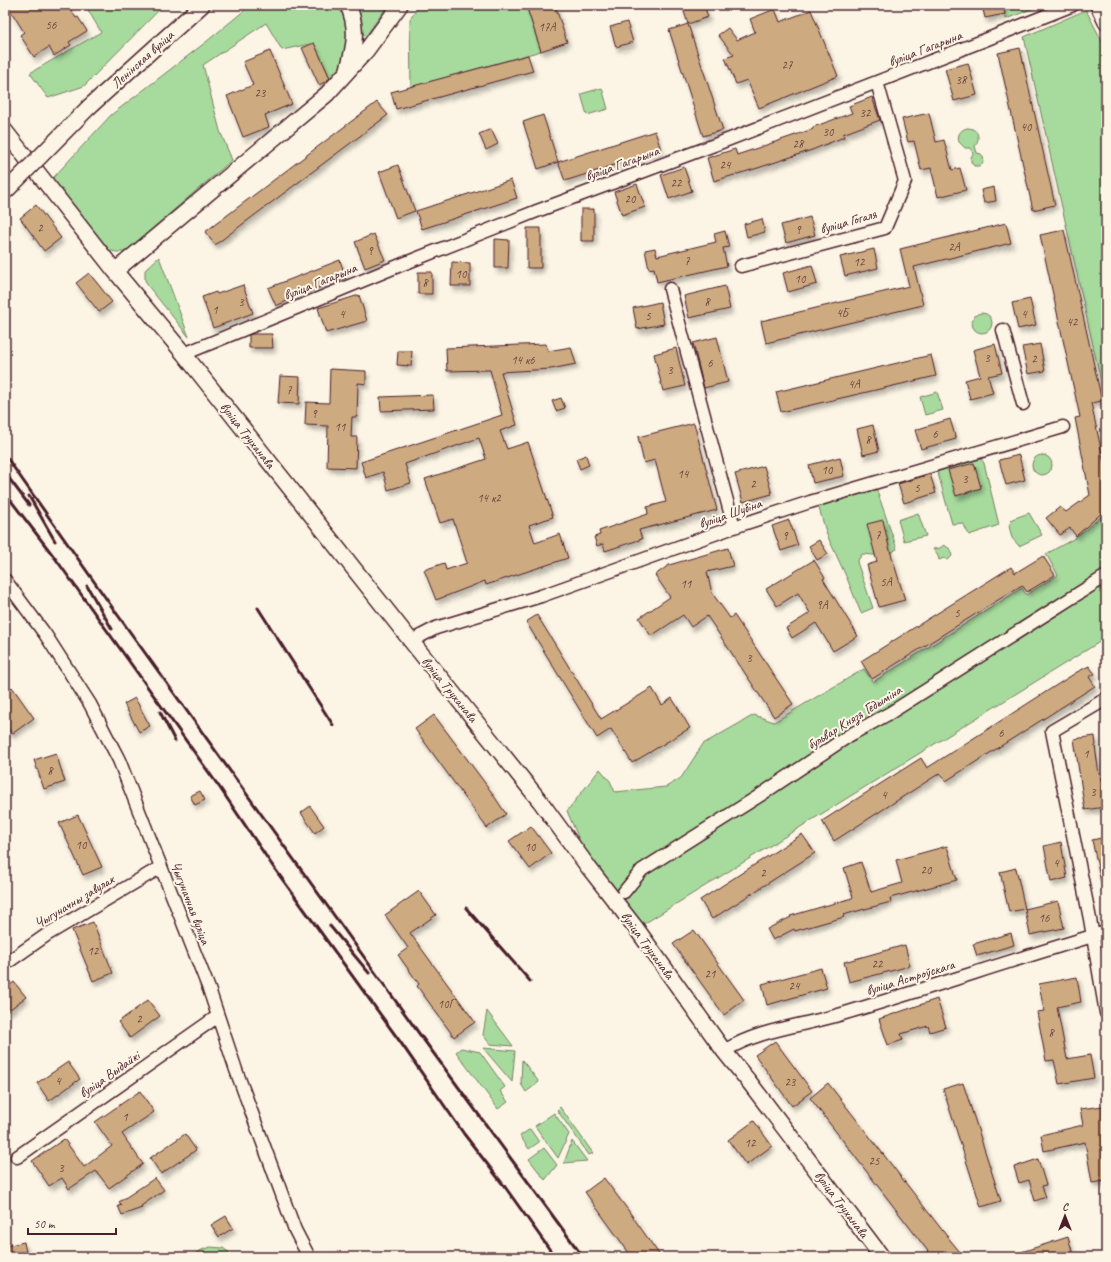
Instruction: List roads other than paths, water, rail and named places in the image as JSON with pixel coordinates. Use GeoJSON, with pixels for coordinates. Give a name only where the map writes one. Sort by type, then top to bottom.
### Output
{"type":"FeatureCollection","features":[{"type":"Feature","properties":{"kind":"main road"},"geometry":{"type":"LineString","coordinates":[[347,73],[354,48],[355,29],[352,13],[348,5]]}},
{"type":"Feature","properties":{"kind":"main road"},"geometry":{"type":"LineString","coordinates":[[115,271],[327,94],[370,46],[400,5]]}},
{"type":"Feature","properties":{"kind":"main road"},"geometry":{"type":"LineString","coordinates":[[1098,5],[1106,22]]}},
{"type":"Feature","properties":{"kind":"main road","name":"Ленінская вуліца"},"geometry":{"type":"LineString","coordinates":[[5,192],[89,107],[200,7]]}},
{"type":"Feature","properties":{"kind":"main road","name":"вуліца Труханава"},"geometry":{"type":"LineString","coordinates":[[5,130],[115,271],[184,354],[411,641],[540,801],[589,868],[636,928],[724,1050],[882,1257]]}},
{"type":"Feature","properties":{"kind":"street","name":"вуліца Гагарына"},"geometry":{"type":"LineString","coordinates":[[184,354],[537,211],[718,144],[1073,5]]}},
{"type":"Feature","properties":{"kind":"street","name":"вуліца Гогаля"},"geometry":{"type":"LineString","coordinates":[[742,266],[885,228],[904,181],[877,82]]}},
{"type":"Feature","properties":{"kind":"street"},"geometry":{"type":"LineString","coordinates":[[670,289],[734,527]]}},
{"type":"Feature","properties":{"kind":"street"},"geometry":{"type":"LineString","coordinates":[[1003,330],[1023,404]]}},
{"type":"Feature","properties":{"kind":"street","name":"вуліца Шубіна"},"geometry":{"type":"LineString","coordinates":[[411,641],[436,628],[541,596],[734,527],[810,502],[1063,427]]}},
{"type":"Feature","properties":{"kind":"street","name":"бульвар Князя Гедыміна"},"geometry":{"type":"LineString","coordinates":[[624,892],[642,870],[850,736],[902,705],[1106,576]]}},
{"type":"Feature","properties":{"kind":"street","name":"Чыгуначная вуліца"},"geometry":{"type":"LineString","coordinates":[[5,580],[46,634],[90,704],[119,760],[209,989],[236,1070],[295,1230],[309,1257]]}},
{"type":"Feature","properties":{"kind":"street"},"geometry":{"type":"LineString","coordinates":[[1106,699],[1052,731],[1093,936],[1106,1013]]}},
{"type":"Feature","properties":{"kind":"street","name":"Чыгуначны завулак"},"geometry":{"type":"LineString","coordinates":[[5,964],[48,934],[161,867]]}},
{"type":"Feature","properties":{"kind":"street","name":"вуліца Астроўскага"},"geometry":{"type":"LineString","coordinates":[[724,1050],[772,1030],[840,1015],[1106,932]]}},
{"type":"Feature","properties":{"kind":"street","name":"вуліца Выдайкі"},"geometry":{"type":"LineString","coordinates":[[17,1157],[218,1016]]}},
{"type":"Feature","properties":{"kind":"railway"},"geometry":{"type":"LineString","coordinates":[[5,455],[112,607],[418,1032],[583,1257]]}},
{"type":"Feature","properties":{"kind":"railway"},"geometry":{"type":"LineString","coordinates":[[5,473],[29,505]]}},
{"type":"Feature","properties":{"kind":"railway"},"geometry":{"type":"LineString","coordinates":[[5,493],[55,558],[220,788],[272,865],[401,1043],[464,1134],[505,1187],[555,1257]]}},
{"type":"Feature","properties":{"kind":"railway"},"geometry":{"type":"LineString","coordinates":[[29,496],[55,541]]}},
{"type":"Feature","properties":{"kind":"railway"},"geometry":{"type":"LineString","coordinates":[[87,586],[112,629]]}},
{"type":"Feature","properties":{"kind":"railway"},"geometry":{"type":"LineString","coordinates":[[258,608],[333,725]]}},
{"type":"Feature","properties":{"kind":"railway"},"geometry":{"type":"LineString","coordinates":[[160,712],[175,741]]}},
{"type":"Feature","properties":{"kind":"railway"},"geometry":{"type":"LineString","coordinates":[[466,908],[530,981]]}},
{"type":"Feature","properties":{"kind":"railway"},"geometry":{"type":"LineString","coordinates":[[330,926],[369,973]]}}]}
